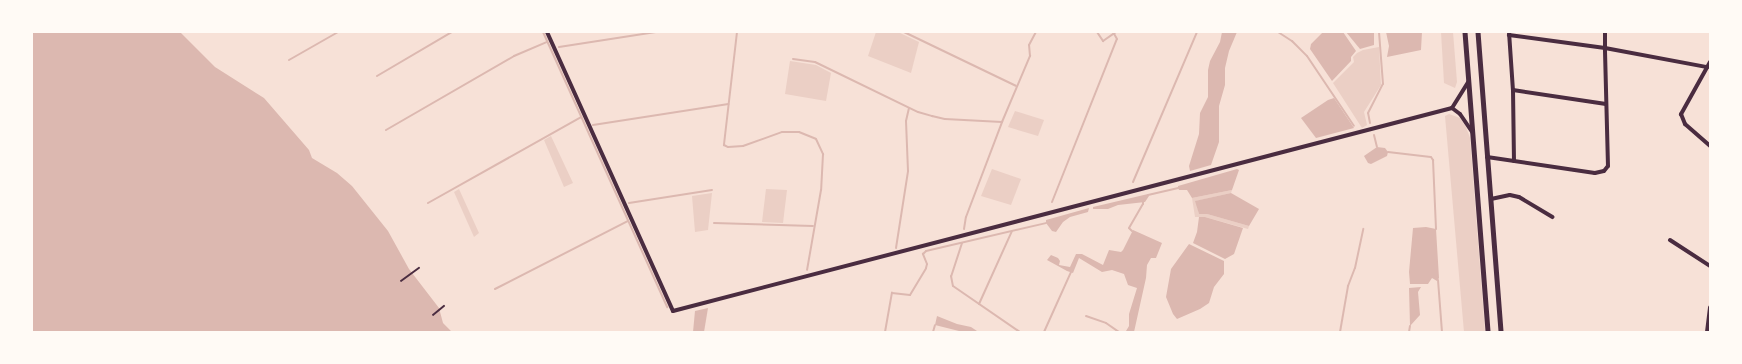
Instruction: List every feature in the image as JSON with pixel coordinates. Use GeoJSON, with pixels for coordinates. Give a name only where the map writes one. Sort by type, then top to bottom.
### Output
{"type":"FeatureCollection","features":[{"type":"Feature","properties":{"kind":"street"},"geometry":{"type":"LineString","coordinates":[[547,32],[672,311],[1452,108],[1470,81]]}},
{"type":"Feature","properties":{"kind":"street"},"geometry":{"type":"LineString","coordinates":[[1465,32],[1470,81],[1472,132],[1488,332]]}},
{"type":"Feature","properties":{"kind":"street"},"geometry":{"type":"LineString","coordinates":[[1478,32],[1501,332]]}},
{"type":"Feature","properties":{"kind":"street"},"geometry":{"type":"LineString","coordinates":[[1487,157],[1595,173],[1604,171],[1608,166],[1609,159],[1606,104],[1605,32]]}},
{"type":"Feature","properties":{"kind":"street"},"geometry":{"type":"LineString","coordinates":[[1514,161],[1513,90],[1509,34],[1605,48],[1707,67]]}},
{"type":"Feature","properties":{"kind":"street"},"geometry":{"type":"LineString","coordinates":[[1710,62],[1681,114],[1685,124],[1710,146]]}},
{"type":"Feature","properties":{"kind":"street"},"geometry":{"type":"LineString","coordinates":[[1513,90],[1606,104]]}},
{"type":"Feature","properties":{"kind":"street"},"geometry":{"type":"LineString","coordinates":[[1452,108],[1460,114],[1472,132]]}},
{"type":"Feature","properties":{"kind":"street"},"geometry":{"type":"LineString","coordinates":[[1491,199],[1502,196],[1519,197],[1552,217]]}},
{"type":"Feature","properties":{"kind":"street"},"geometry":{"type":"LineString","coordinates":[[1670,240],[1710,266]]}},
{"type":"Feature","properties":{"kind":"street"},"geometry":{"type":"LineString","coordinates":[[1707,332],[1710,307]]}},
{"type":"Feature","properties":{"kind":"path"},"geometry":{"type":"LineString","coordinates":[[401,281],[419,268]]}},
{"type":"Feature","properties":{"kind":"path"},"geometry":{"type":"LineString","coordinates":[[432,315],[444,306]]}},
{"type":"Feature","properties":{"kind":"shaded area"},"geometry":{"type":"Polygon","coordinates":[[[32,32],[180,32],[215,67],[264,98],[309,150],[312,158],[337,173],[352,186],[388,231],[409,269],[439,308],[443,323],[452,332],[32,332],[32,32]]]}},
{"type":"Feature","properties":{"kind":"shaded area"},"geometry":{"type":"Polygon","coordinates":[[[876,32],[898,32],[919,42],[911,73],[868,56],[876,32]]]}},
{"type":"Feature","properties":{"kind":"shaded area"},"geometry":{"type":"Polygon","coordinates":[[[1222,32],[1237,32],[1229,51],[1225,68],[1225,85],[1219,106],[1219,142],[1211,165],[1190,171],[1189,166],[1199,134],[1200,113],[1208,97],[1208,70],[1210,61],[1220,42],[1222,32]]]}},
{"type":"Feature","properties":{"kind":"shaded area"},"geometry":{"type":"Polygon","coordinates":[[[1323,32],[1343,32],[1356,51],[1351,57],[1351,61],[1332,81],[1310,49],[1311,44],[1323,32]]]}},
{"type":"Feature","properties":{"kind":"shaded area"},"geometry":{"type":"Polygon","coordinates":[[[1346,32],[1374,32],[1374,45],[1360,49],[1346,32]]]}},
{"type":"Feature","properties":{"kind":"shaded area"},"geometry":{"type":"Polygon","coordinates":[[[1386,32],[1422,32],[1421,50],[1387,57],[1389,46],[1386,32]]]}},
{"type":"Feature","properties":{"kind":"shaded area"},"geometry":{"type":"Polygon","coordinates":[[[1441,32],[1453,32],[1457,82],[1455,88],[1444,83],[1441,32]]]}},
{"type":"Feature","properties":{"kind":"shaded area"},"geometry":{"type":"Polygon","coordinates":[[[1379,47],[1381,85],[1364,112],[1367,125],[1362,128],[1333,83],[1354,62],[1353,57],[1357,53],[1363,50],[1379,47]]]}},
{"type":"Feature","properties":{"kind":"shaded area"},"geometry":{"type":"Polygon","coordinates":[[[790,61],[816,65],[831,73],[826,101],[785,94],[790,61]]]}},
{"type":"Feature","properties":{"kind":"shaded area"},"geometry":{"type":"Polygon","coordinates":[[[1334,98],[1354,128],[1316,138],[1301,118],[1328,100],[1334,98]]]}},
{"type":"Feature","properties":{"kind":"shaded area"},"geometry":{"type":"Polygon","coordinates":[[[1015,111],[1044,120],[1038,136],[1008,127],[1015,111]]]}},
{"type":"Feature","properties":{"kind":"shaded area"},"geometry":{"type":"Polygon","coordinates":[[[1449,114],[1460,118],[1466,127],[1470,138],[1485,332],[1464,332],[1445,116],[1449,114]]]}},
{"type":"Feature","properties":{"kind":"shaded area"},"geometry":{"type":"Polygon","coordinates":[[[551,136],[573,183],[564,187],[544,140],[551,136]]]}},
{"type":"Feature","properties":{"kind":"shaded area"},"geometry":{"type":"Polygon","coordinates":[[[1377,147],[1385,148],[1388,152],[1387,156],[1371,164],[1368,163],[1364,156],[1377,147]]]}},
{"type":"Feature","properties":{"kind":"shaded area"},"geometry":{"type":"Polygon","coordinates":[[[992,169],[1021,179],[1011,205],[981,196],[992,169]]]}},
{"type":"Feature","properties":{"kind":"shaded area"},"geometry":{"type":"Polygon","coordinates":[[[1237,169],[1239,170],[1232,190],[1192,198],[1187,190],[1179,190],[1178,188],[1178,186],[1237,169]]]}},
{"type":"Feature","properties":{"kind":"shaded area"},"geometry":{"type":"Polygon","coordinates":[[[459,189],[479,233],[474,237],[454,192],[459,189]]]}},
{"type":"Feature","properties":{"kind":"shaded area"},"geometry":{"type":"Polygon","coordinates":[[[766,189],[787,190],[783,223],[762,222],[766,189]]]}},
{"type":"Feature","properties":{"kind":"shaded area"},"geometry":{"type":"Polygon","coordinates":[[[1232,190],[1231,193],[1196,201],[1199,214],[1207,214],[1249,226],[1248,229],[1205,217],[1195,217],[1192,198],[1232,190]]]}},
{"type":"Feature","properties":{"kind":"shaded area"},"geometry":{"type":"Polygon","coordinates":[[[712,193],[708,230],[695,232],[692,196],[712,193]]]}},
{"type":"Feature","properties":{"kind":"shaded area"},"geometry":{"type":"Polygon","coordinates":[[[1231,193],[1259,209],[1249,226],[1207,214],[1199,214],[1195,201],[1231,193]]]}},
{"type":"Feature","properties":{"kind":"shaded area"},"geometry":{"type":"Polygon","coordinates":[[[1148,194],[1149,196],[1145,202],[1118,205],[1108,209],[1093,209],[1093,207],[1148,194]]]}},
{"type":"Feature","properties":{"kind":"shaded area"},"geometry":{"type":"Polygon","coordinates":[[[1089,208],[1088,212],[1070,217],[1063,222],[1056,232],[1052,231],[1046,223],[1046,220],[1089,208]]]}},
{"type":"Feature","properties":{"kind":"shaded area"},"geometry":{"type":"Polygon","coordinates":[[[1199,217],[1205,217],[1243,228],[1234,254],[1225,259],[1193,243],[1197,232],[1199,217]]]}},
{"type":"Feature","properties":{"kind":"shaded area"},"geometry":{"type":"Polygon","coordinates":[[[1426,227],[1436,229],[1439,278],[1437,281],[1432,278],[1428,284],[1410,284],[1409,272],[1413,228],[1426,227]]]}},
{"type":"Feature","properties":{"kind":"shaded area"},"geometry":{"type":"Polygon","coordinates":[[[1133,230],[1162,243],[1156,258],[1151,258],[1147,265],[1146,278],[1134,332],[1122,332],[1126,331],[1129,326],[1129,314],[1137,288],[1128,285],[1124,274],[1112,270],[1102,272],[1079,258],[1073,273],[1047,260],[1051,255],[1058,258],[1060,261],[1059,265],[1070,267],[1076,254],[1082,254],[1103,265],[1109,250],[1121,252],[1123,250],[1133,230]]]}},
{"type":"Feature","properties":{"kind":"shaded area"},"geometry":{"type":"Polygon","coordinates":[[[1189,244],[1224,261],[1224,274],[1214,287],[1209,303],[1200,309],[1177,319],[1173,314],[1166,297],[1171,269],[1189,244]]]}},
{"type":"Feature","properties":{"kind":"shaded area"},"geometry":{"type":"Polygon","coordinates":[[[1421,287],[1418,292],[1420,315],[1410,326],[1409,288],[1421,287]]]}},
{"type":"Feature","properties":{"kind":"shaded area"},"geometry":{"type":"Polygon","coordinates":[[[708,308],[704,332],[693,332],[695,311],[708,308]]]}},
{"type":"Feature","properties":{"kind":"shaded area"},"geometry":{"type":"Polygon","coordinates":[[[937,316],[957,324],[971,327],[977,331],[986,332],[963,332],[935,325],[937,316]]]}},
{"type":"Feature","properties":{"kind":"waterway"},"geometry":{"type":"LineString","coordinates":[[289,60],[338,32]]}},
{"type":"Feature","properties":{"kind":"waterway"},"geometry":{"type":"LineString","coordinates":[[377,76],[452,32]]}},
{"type":"Feature","properties":{"kind":"waterway"},"geometry":{"type":"LineString","coordinates":[[543,32],[667,307]]}},
{"type":"Feature","properties":{"kind":"waterway"},"geometry":{"type":"LineString","coordinates":[[559,47],[656,32]]}},
{"type":"Feature","properties":{"kind":"waterway"},"geometry":{"type":"LineString","coordinates":[[737,32],[724,145],[728,147],[743,146],[782,132],[799,132],[816,139],[823,154],[821,190],[807,270]]}},
{"type":"Feature","properties":{"kind":"waterway"},"geometry":{"type":"LineString","coordinates":[[904,32],[1016,86]]}},
{"type":"Feature","properties":{"kind":"waterway"},"geometry":{"type":"LineString","coordinates":[[964,229],[966,217],[1002,122],[1030,56],[1029,45],[1036,32]]}},
{"type":"Feature","properties":{"kind":"waterway"},"geometry":{"type":"LineString","coordinates":[[1097,32],[1103,41],[1116,32]]}},
{"type":"Feature","properties":{"kind":"waterway"},"geometry":{"type":"LineString","coordinates":[[1052,202],[1117,39],[1113,32]]}},
{"type":"Feature","properties":{"kind":"waterway"},"geometry":{"type":"LineString","coordinates":[[1133,182],[1197,32]]}},
{"type":"Feature","properties":{"kind":"waterway"},"geometry":{"type":"LineString","coordinates":[[1278,32],[1292,41],[1307,56],[1354,126]]}},
{"type":"Feature","properties":{"kind":"waterway"},"geometry":{"type":"LineString","coordinates":[[1370,123],[1368,113],[1383,84],[1379,32]]}},
{"type":"Feature","properties":{"kind":"waterway"},"geometry":{"type":"LineString","coordinates":[[386,130],[514,56],[547,42]]}},
{"type":"Feature","properties":{"kind":"waterway"},"geometry":{"type":"LineString","coordinates":[[793,59],[815,62],[918,112],[945,119],[1002,122]]}},
{"type":"Feature","properties":{"kind":"waterway"},"geometry":{"type":"LineString","coordinates":[[593,125],[728,104]]}},
{"type":"Feature","properties":{"kind":"waterway"},"geometry":{"type":"LineString","coordinates":[[896,248],[908,171],[906,121],[909,108]]}},
{"type":"Feature","properties":{"kind":"waterway"},"geometry":{"type":"LineString","coordinates":[[428,203],[581,117]]}},
{"type":"Feature","properties":{"kind":"waterway"},"geometry":{"type":"LineString","coordinates":[[1374,135],[1377,147]]}},
{"type":"Feature","properties":{"kind":"waterway"},"geometry":{"type":"LineString","coordinates":[[1388,152],[1431,157],[1433,160],[1436,229]]}},
{"type":"Feature","properties":{"kind":"waterway"},"geometry":{"type":"LineString","coordinates":[[1148,195],[1178,188]]}},
{"type":"Feature","properties":{"kind":"waterway"},"geometry":{"type":"LineString","coordinates":[[629,203],[712,190]]}},
{"type":"Feature","properties":{"kind":"waterway"},"geometry":{"type":"LineString","coordinates":[[1132,231],[1129,228],[1143,202]]}},
{"type":"Feature","properties":{"kind":"waterway"},"geometry":{"type":"LineString","coordinates":[[495,289],[628,221]]}},
{"type":"Feature","properties":{"kind":"waterway"},"geometry":{"type":"LineString","coordinates":[[714,223],[813,226]]}},
{"type":"Feature","properties":{"kind":"waterway"},"geometry":{"type":"LineString","coordinates":[[885,332],[892,293],[910,295],[926,268],[927,264],[923,254],[926,251],[1046,223]]}},
{"type":"Feature","properties":{"kind":"waterway"},"geometry":{"type":"LineString","coordinates":[[1340,332],[1348,286],[1355,268],[1363,229]]}},
{"type":"Feature","properties":{"kind":"waterway"},"geometry":{"type":"LineString","coordinates":[[979,304],[1012,231]]}},
{"type":"Feature","properties":{"kind":"waterway"},"geometry":{"type":"LineString","coordinates":[[962,243],[951,276],[953,286],[1020,332]]}},
{"type":"Feature","properties":{"kind":"waterway"},"geometry":{"type":"LineString","coordinates":[[1044,332],[1071,272]]}},
{"type":"Feature","properties":{"kind":"waterway"},"geometry":{"type":"LineString","coordinates":[[1438,280],[1442,332]]}},
{"type":"Feature","properties":{"kind":"waterway"},"geometry":{"type":"LineString","coordinates":[[1086,316],[1106,323],[1119,332]]}},
{"type":"Feature","properties":{"kind":"waterway"},"geometry":{"type":"LineString","coordinates":[[933,332],[935,325]]}},
{"type":"Feature","properties":{"kind":"waterway"},"geometry":{"type":"LineString","coordinates":[[1409,332],[1410,326]]}}]}
